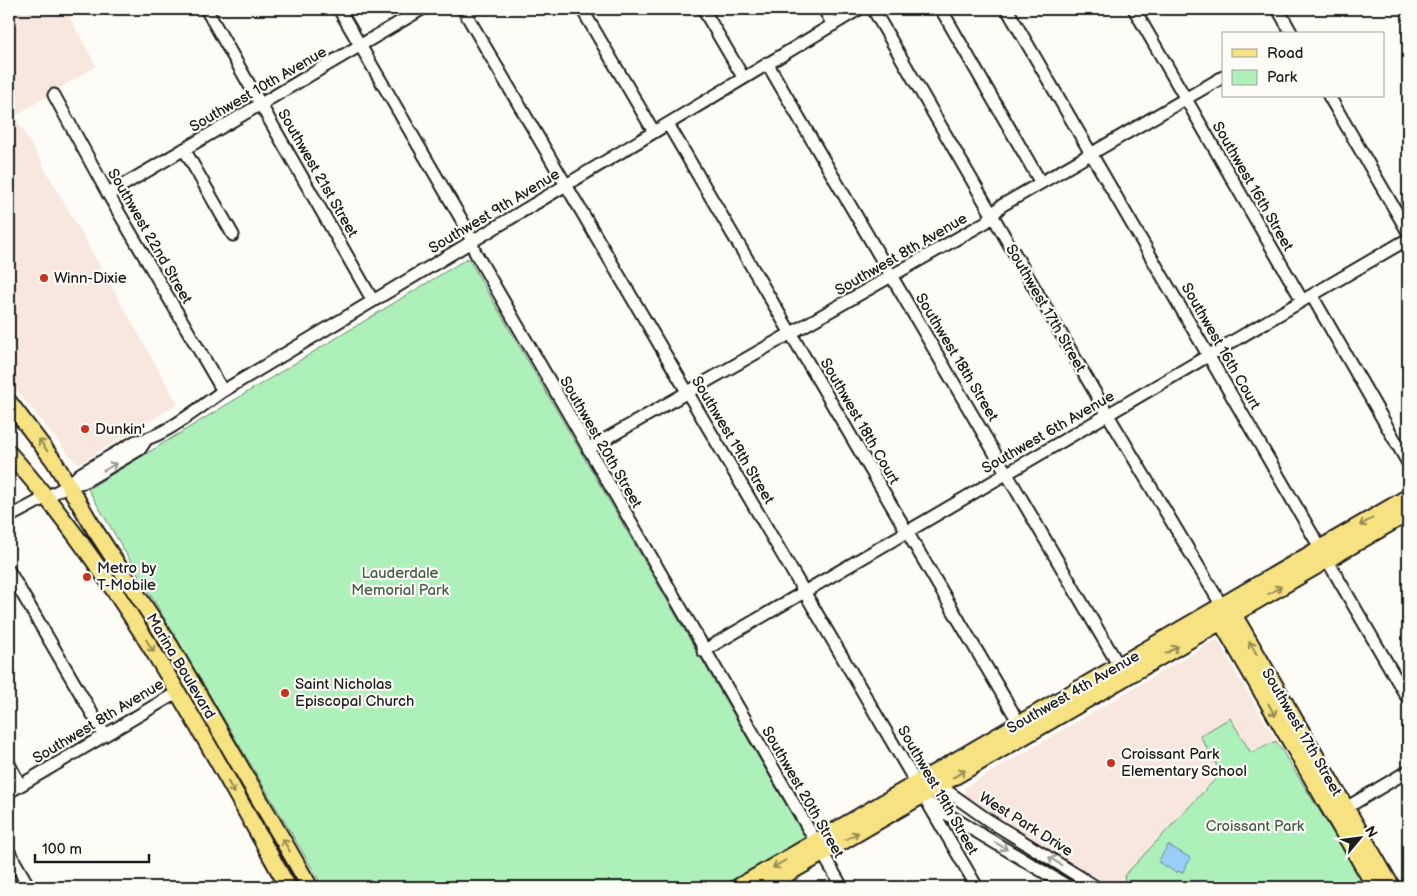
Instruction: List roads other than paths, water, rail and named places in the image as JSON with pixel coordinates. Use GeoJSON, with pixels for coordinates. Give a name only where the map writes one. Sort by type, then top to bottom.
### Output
{"type":"FeatureCollection","features":[{"type":"Feature","properties":{"kind":"main road","name":"Marina Boulevard"},"geometry":{"type":"LineString","coordinates":[[9,402],[40,441],[69,485],[204,702],[310,887]]}},
{"type":"Feature","properties":{"kind":"main road","name":"Marina Boulevard"},"geometry":{"type":"LineString","coordinates":[[9,453],[46,496],[114,591],[178,692],[288,887]]}},
{"type":"Feature","properties":{"kind":"main road"},"geometry":{"type":"LineString","coordinates":[[46,496],[59,499],[64,503],[95,545],[112,556]]}},
{"type":"Feature","properties":{"kind":"main road","name":"Southwest 4th Avenue"},"geometry":{"type":"LineString","coordinates":[[738,887],[926,799],[1022,729],[1225,615],[1325,553],[1408,497]]}},
{"type":"Feature","properties":{"kind":"main road","name":"Southwest 4th Avenue"},"geometry":{"type":"LineString","coordinates":[[1325,553],[1408,513]]}},
{"type":"Feature","properties":{"kind":"main road","name":"Southwest 4th Avenue"},"geometry":{"type":"LineString","coordinates":[[926,799],[940,786],[1022,729],[1119,666],[1225,615]]}},
{"type":"Feature","properties":{"kind":"main road","name":"Southwest 17th Street"},"geometry":{"type":"LineString","coordinates":[[1225,615],[1340,812],[1392,887]]}},
{"type":"Feature","properties":{"kind":"main road"},"geometry":{"type":"LineString","coordinates":[[178,692],[186,692],[204,702]]}},
{"type":"Feature","properties":{"kind":"main road","name":"Southwest 17th Street"},"geometry":{"type":"LineString","coordinates":[[1340,812],[1375,887]]}},
{"type":"Feature","properties":{"kind":"main road","name":"Southwest 4th Avenue"},"geometry":{"type":"LineString","coordinates":[[765,887],[819,848]]}},
{"type":"Feature","properties":{"kind":"street","name":"Southwest 21st Street"},"geometry":{"type":"LineString","coordinates":[[206,9],[373,301]]}},
{"type":"Feature","properties":{"kind":"street","name":"Southwest 20th Street"},"geometry":{"type":"LineString","coordinates":[[339,9],[467,229],[475,252],[703,650],[842,887]]}},
{"type":"Feature","properties":{"kind":"street","name":"Southwest 10th Avenue"},"geometry":{"type":"LineString","coordinates":[[108,194],[422,9]]}},
{"type":"Feature","properties":{"kind":"street","name":"Southwest 19th Street"},"geometry":{"type":"LineString","coordinates":[[463,9],[977,887]]}},
{"type":"Feature","properties":{"kind":"street"},"geometry":{"type":"LineString","coordinates":[[582,9],[654,132]]}},
{"type":"Feature","properties":{"kind":"street"},"geometry":{"type":"LineString","coordinates":[[703,9],[743,77]]}},
{"type":"Feature","properties":{"kind":"street"},"geometry":{"type":"LineString","coordinates":[[824,9],[833,24]]}},
{"type":"Feature","properties":{"kind":"street","name":"Southwest 9th Avenue"},"geometry":{"type":"LineString","coordinates":[[9,517],[69,485],[80,474],[119,450],[136,441],[146,440],[223,391],[859,9]]}},
{"type":"Feature","properties":{"kind":"street","name":"Southwest 17th Street"},"geometry":{"type":"LineString","coordinates":[[873,9],[1225,615]]}},
{"type":"Feature","properties":{"kind":"street"},"geometry":{"type":"LineString","coordinates":[[940,9],[1041,183]]}},
{"type":"Feature","properties":{"kind":"street","name":"Southwest 16th Court"},"geometry":{"type":"LineString","coordinates":[[1007,9],[1090,154],[1325,553],[1408,699]]}},
{"type":"Feature","properties":{"kind":"street","name":"Southwest 16th Street"},"geometry":{"type":"LineString","coordinates":[[1134,9],[1186,99],[1408,463]]}},
{"type":"Feature","properties":{"kind":"street"},"geometry":{"type":"LineString","coordinates":[[1278,9],[1291,32]]}},
{"type":"Feature","properties":{"kind":"street","name":"Southwest 18th Street"},"geometry":{"type":"LineString","coordinates":[[768,63],[1119,666]]}},
{"type":"Feature","properties":{"kind":"street","name":"Southwest 8th Avenue"},"geometry":{"type":"LineString","coordinates":[[588,448],[892,277],[986,222],[1001,206],[1222,78]]}},
{"type":"Feature","properties":{"kind":"street","name":"Southwest 22nd Street"},"geometry":{"type":"LineString","coordinates":[[54,95],[108,194],[223,391]]}},
{"type":"Feature","properties":{"kind":"street"},"geometry":{"type":"LineString","coordinates":[[1330,98],[1408,232]]}},
{"type":"Feature","properties":{"kind":"street","name":"Southwest 18th Court"},"geometry":{"type":"LineString","coordinates":[[668,124],[1022,729]]}},
{"type":"Feature","properties":{"kind":"street"},"geometry":{"type":"LineString","coordinates":[[184,149],[234,236]]}},
{"type":"Feature","properties":{"kind":"street","name":"Southwest 6th Avenue"},"geometry":{"type":"LineString","coordinates":[[703,650],[1209,357],[1408,239]]}},
{"type":"Feature","properties":{"kind":"street"},"geometry":{"type":"LineString","coordinates":[[9,571],[104,734]]}},
{"type":"Feature","properties":{"kind":"street","name":"Southwest 8th Avenue"},"geometry":{"type":"LineString","coordinates":[[9,792],[104,734],[178,692]]}},
{"type":"Feature","properties":{"kind":"street"},"geometry":{"type":"LineString","coordinates":[[9,764],[20,785]]}},
{"type":"Feature","properties":{"kind":"street"},"geometry":{"type":"LineString","coordinates":[[1340,812],[1408,771]]}},
{"type":"Feature","properties":{"kind":"street","name":"West Park Drive"},"geometry":{"type":"LineString","coordinates":[[940,786],[988,820],[1096,887]]}},
{"type":"Feature","properties":{"kind":"street","name":"West Park Drive"},"geometry":{"type":"LineString","coordinates":[[926,799],[1069,887]]}},
{"type":"Feature","properties":{"kind":"street"},"geometry":{"type":"LineString","coordinates":[[9,852],[29,887]]}},
{"type":"Feature","properties":{"kind":"water"},"geometry":{"type":"Polygon","coordinates":[[[1168,845],[1191,858],[1182,873],[1178,871],[1177,873],[1158,862],[1168,845]]]}},
{"type":"Feature","properties":{"kind":"place","name":"Winn-Dixie"},"geometry":{"type":"Point","coordinates":[44,278]}},
{"type":"Feature","properties":{"kind":"place","name":"Dunkin'"},"geometry":{"type":"Point","coordinates":[85,429]}},
{"type":"Feature","properties":{"kind":"place","name":"Metro by T-Mobile"},"geometry":{"type":"Point","coordinates":[87,577]}},
{"type":"Feature","properties":{"kind":"place","name":"Saint Nicholas Episcopal Church"},"geometry":{"type":"Point","coordinates":[285,693]}},
{"type":"Feature","properties":{"kind":"place","name":"Croissant Park Elementary School"},"geometry":{"type":"Point","coordinates":[1111,763]}},
{"type":"Feature","properties":{"kind":"park label","name":"Lauderdale Memorial Park"},"geometry":{"type":"Point","coordinates":[400,582]}},
{"type":"Feature","properties":{"kind":"park label","name":"Croissant Park"},"geometry":{"type":"Point","coordinates":[1255,826]}}]}
